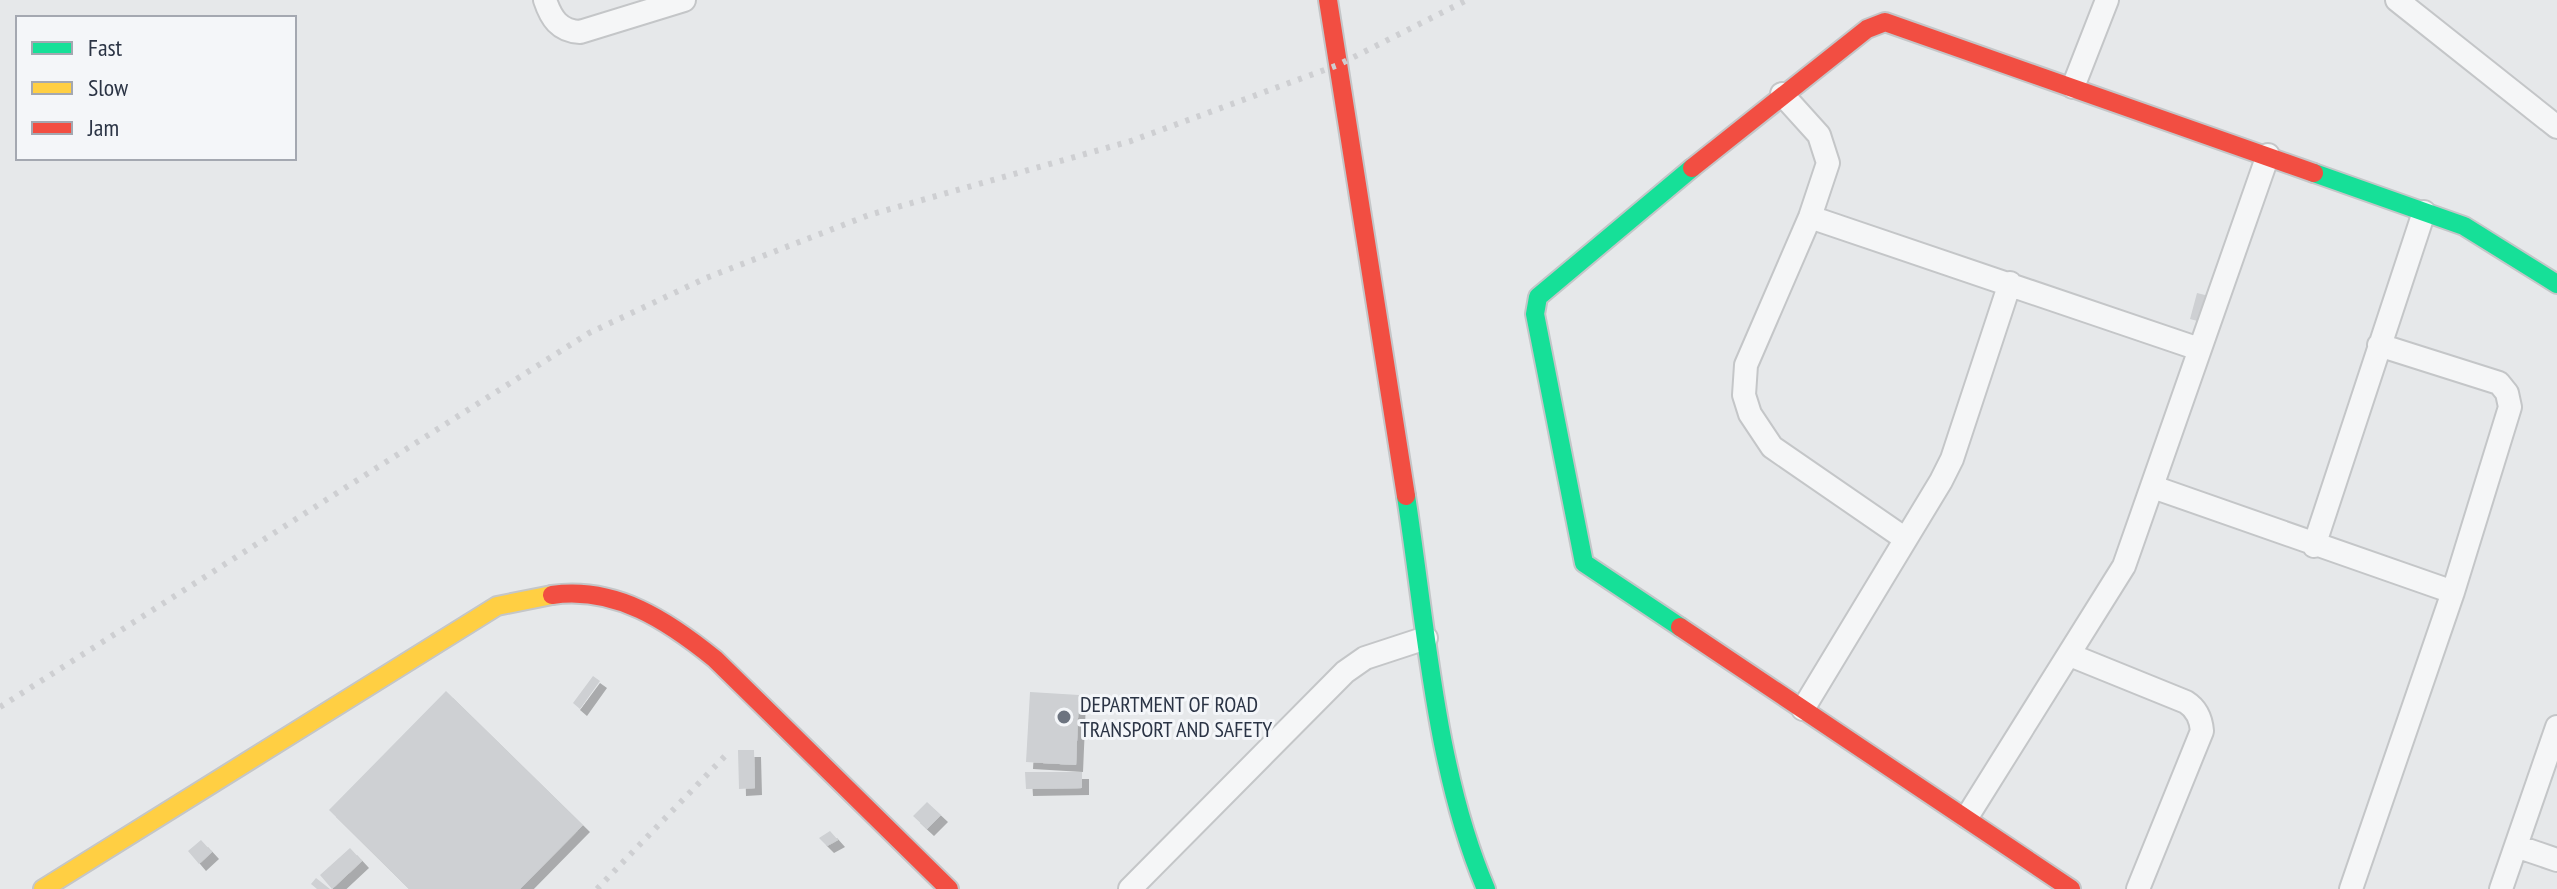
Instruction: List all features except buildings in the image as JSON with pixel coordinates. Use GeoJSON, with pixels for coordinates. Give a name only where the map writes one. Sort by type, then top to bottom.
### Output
{"type":"FeatureCollection","features":[{"type":"Feature","properties":{"kind":"street"},"geometry":{"type":"LineString","coordinates":[[545,0],[555,22],[562,28],[580,32],[684,0]]}},
{"type":"Feature","properties":{"kind":"street"},"geometry":{"type":"LineString","coordinates":[[1328,0],[1426,638],[1456,806],[1486,889]]}},
{"type":"Feature","properties":{"kind":"street"},"geometry":{"type":"LineString","coordinates":[[2073,87],[2107,0]]}},
{"type":"Feature","properties":{"kind":"street"},"geometry":{"type":"LineString","coordinates":[[2397,0],[2557,127]]}},
{"type":"Feature","properties":{"kind":"street"},"geometry":{"type":"LineString","coordinates":[[2071,889],[1582,559],[1534,307],[1543,292],[1782,94],[1867,29],[1885,22],[2464,226],[2557,284]]}},
{"type":"Feature","properties":{"kind":"street"},"geometry":{"type":"LineString","coordinates":[[1782,94],[1819,135],[1827,153],[1826,175],[1746,365],[1744,395],[1750,414],[1772,447],[1904,538]]}},
{"type":"Feature","properties":{"kind":"street"},"geometry":{"type":"LineString","coordinates":[[1967,817],[2124,566],[2268,155]]}},
{"type":"Feature","properties":{"kind":"street"},"geometry":{"type":"LineString","coordinates":[[2314,546],[2424,212]]}},
{"type":"Feature","properties":{"kind":"street"},"geometry":{"type":"LineString","coordinates":[[1810,217],[2199,349]]}},
{"type":"Feature","properties":{"kind":"street"},"geometry":{"type":"LineString","coordinates":[[1803,709],[1952,459],[2010,283]]}},
{"type":"Feature","properties":{"kind":"street"},"geometry":{"type":"LineString","coordinates":[[2351,889],[2453,592],[2510,407],[2509,399],[2499,383],[2379,345]]}},
{"type":"Feature","properties":{"kind":"street"},"geometry":{"type":"LineString","coordinates":[[2153,487],[2314,546],[2453,592]]}},
{"type":"Feature","properties":{"kind":"street"},"geometry":{"type":"LineString","coordinates":[[43,889],[497,606],[548,593],[574,592],[607,596],[646,608],[680,629],[715,659],[949,889]]}},
{"type":"Feature","properties":{"kind":"street"},"geometry":{"type":"LineString","coordinates":[[1130,889],[1345,672],[1365,658],[1426,638]]}},
{"type":"Feature","properties":{"kind":"street"},"geometry":{"type":"LineString","coordinates":[[2070,655],[2186,702],[2195,710],[2202,725],[2138,889]]}},
{"type":"Feature","properties":{"kind":"street"},"geometry":{"type":"LineString","coordinates":[[2501,889],[2557,727]]}},
{"type":"Feature","properties":{"kind":"street"},"geometry":{"type":"LineString","coordinates":[[2516,846],[2557,860]]}},
{"type":"Feature","properties":{"kind":"railway"},"geometry":{"type":"LineString","coordinates":[[0,707],[589,333],[706,278],[869,215],[1131,141],[1338,65],[1467,0]]}},
{"type":"Feature","properties":{"kind":"railway"},"geometry":{"type":"LineString","coordinates":[[597,889],[725,756]]}},
{"type":"Feature","properties":{"kind":"traffic: fast"},"geometry":{"type":"LineString","coordinates":[[1680,627],[1584,563],[1535,314],[1538,297],[1692,168]]}},
{"type":"Feature","properties":{"kind":"traffic: fast"},"geometry":{"type":"LineString","coordinates":[[2314,173],[2464,226],[2557,284]]}},
{"type":"Feature","properties":{"kind":"traffic: fast"},"geometry":{"type":"LineString","coordinates":[[1406,496],[1444,746],[1469,843],[1486,889]]}},
{"type":"Feature","properties":{"kind":"traffic: slow"},"geometry":{"type":"LineString","coordinates":[[43,889],[497,606],[552,595]]}},
{"type":"Feature","properties":{"kind":"traffic: jam"},"geometry":{"type":"LineString","coordinates":[[1328,0],[1406,496]]}},
{"type":"Feature","properties":{"kind":"traffic: jam"},"geometry":{"type":"LineString","coordinates":[[1692,168],[1867,29],[1885,22],[2314,173]]}},
{"type":"Feature","properties":{"kind":"traffic: jam"},"geometry":{"type":"LineString","coordinates":[[552,595],[598,596],[619,601],[660,620],[697,645],[715,659],[949,889]]}},
{"type":"Feature","properties":{"kind":"traffic: jam"},"geometry":{"type":"LineString","coordinates":[[1680,627],[2071,889]]}},
{"type":"Feature","properties":{"kind":"place","name":"DEPARTMENT OF ROAD TRANSPORT AND SAFETY"},"geometry":{"type":"Point","coordinates":[1064,717]}}]}
